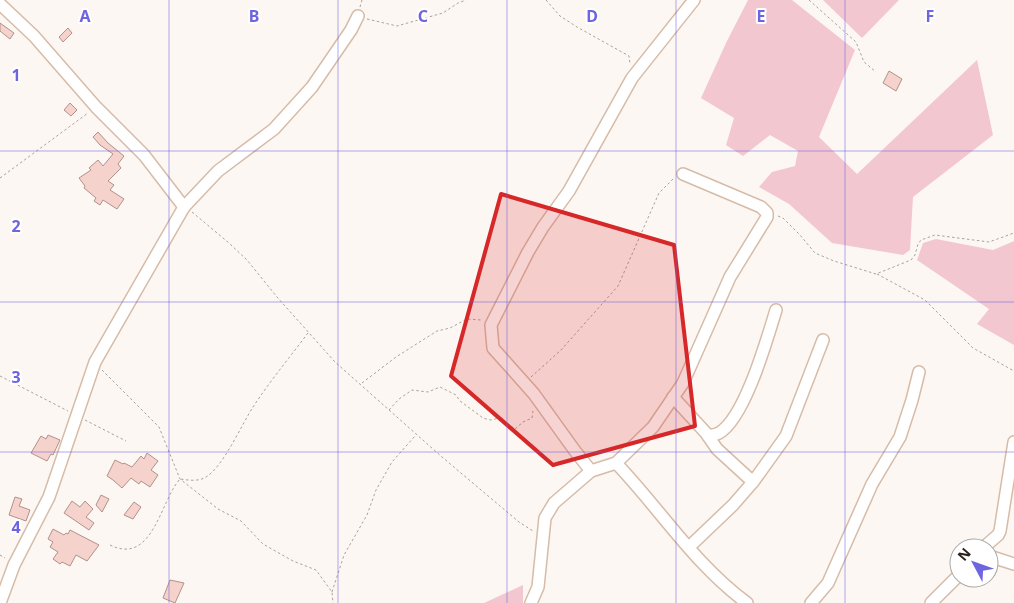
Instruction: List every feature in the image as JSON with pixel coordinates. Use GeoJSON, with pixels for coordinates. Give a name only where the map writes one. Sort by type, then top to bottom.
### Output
{"type":"FeatureCollection","features":[{"type":"Feature","properties":{"kind":"street"},"geometry":{"type":"LineString","coordinates":[[591,471],[534,394],[493,348],[491,325],[528,252],[543,226],[569,191],[632,78],[694,0]]}},
{"type":"Feature","properties":{"kind":"street"},"geometry":{"type":"LineString","coordinates":[[0,4],[34,36],[96,107],[144,155],[184,207]]}},
{"type":"Feature","properties":{"kind":"street"},"geometry":{"type":"LineString","coordinates":[[0,603],[14,564],[49,497],[95,362],[184,207],[218,171],[274,129],[312,87],[351,30],[358,16]]}},
{"type":"Feature","properties":{"kind":"street"},"geometry":{"type":"LineString","coordinates":[[531,603],[538,588],[544,518],[548,510],[591,471],[616,464],[652,427],[683,383],[730,277],[767,217],[764,209],[684,174]]}},
{"type":"Feature","properties":{"kind":"street"},"geometry":{"type":"LineString","coordinates":[[708,436],[721,432],[739,410],[759,365],[776,310]]}},
{"type":"Feature","properties":{"kind":"street"},"geometry":{"type":"LineString","coordinates":[[689,547],[733,505],[786,436],[823,340]]}},
{"type":"Feature","properties":{"kind":"street"},"geometry":{"type":"LineString","coordinates":[[811,603],[828,583],[872,484],[900,437],[919,372]]}},
{"type":"Feature","properties":{"kind":"street"},"geometry":{"type":"LineString","coordinates":[[673,397],[708,436],[717,449],[752,482]]}},
{"type":"Feature","properties":{"kind":"street"},"geometry":{"type":"LineString","coordinates":[[995,538],[1000,531],[1014,442]]}},
{"type":"Feature","properties":{"kind":"street"},"geometry":{"type":"LineString","coordinates":[[616,464],[689,547],[730,590],[747,603]]}},
{"type":"Feature","properties":{"kind":"street"},"geometry":{"type":"LineString","coordinates":[[999,559],[1014,564]]}},
{"type":"Feature","properties":{"kind":"street"},"geometry":{"type":"LineString","coordinates":[[931,603],[949,585]]}},
{"type":"Feature","properties":{"kind":"path"},"geometry":{"type":"LineString","coordinates":[[358,16],[397,26],[442,13],[466,0]]}},
{"type":"Feature","properties":{"kind":"path"},"geometry":{"type":"LineString","coordinates":[[546,0],[560,16],[577,28],[629,56],[632,78]]}},
{"type":"Feature","properties":{"kind":"path"},"geometry":{"type":"LineString","coordinates":[[809,0],[856,42],[864,62],[876,72]]}},
{"type":"Feature","properties":{"kind":"path"},"geometry":{"type":"LineString","coordinates":[[0,178],[96,107]]}},
{"type":"Feature","properties":{"kind":"path"},"geometry":{"type":"LineString","coordinates":[[523,383],[561,350],[618,286],[659,193],[674,178],[684,174]]}},
{"type":"Feature","properties":{"kind":"path"},"geometry":{"type":"LineString","coordinates":[[184,207],[230,243],[247,260],[335,362],[416,435],[519,522],[542,537]]}},
{"type":"Feature","properties":{"kind":"path"},"geometry":{"type":"LineString","coordinates":[[764,209],[784,218],[815,253],[876,274],[925,300],[972,348],[1014,371]]}},
{"type":"Feature","properties":{"kind":"path"},"geometry":{"type":"LineString","coordinates":[[876,274],[911,260],[921,240],[935,235],[989,242],[1014,232]]}},
{"type":"Feature","properties":{"kind":"path"},"geometry":{"type":"LineString","coordinates":[[361,384],[396,357],[437,331],[450,328],[467,319],[482,320],[491,325]]}},
{"type":"Feature","properties":{"kind":"path"},"geometry":{"type":"LineString","coordinates":[[180,479],[192,481],[206,477],[216,466],[237,436],[252,408],[308,332]]}},
{"type":"Feature","properties":{"kind":"path"},"geometry":{"type":"LineString","coordinates":[[95,362],[159,427],[180,479],[218,508],[241,521],[263,544],[293,561],[316,570],[332,592]]}},
{"type":"Feature","properties":{"kind":"path"},"geometry":{"type":"LineString","coordinates":[[0,376],[126,441]]}},
{"type":"Feature","properties":{"kind":"path"},"geometry":{"type":"LineString","coordinates":[[389,411],[398,399],[412,390],[428,392],[440,387],[456,394],[460,401],[483,418],[490,420],[500,418],[515,429],[523,422],[532,418],[533,410]]}},
{"type":"Feature","properties":{"kind":"path"},"geometry":{"type":"LineString","coordinates":[[333,603],[332,592],[344,555],[367,515],[376,490],[392,462],[416,435]]}},
{"type":"Feature","properties":{"kind":"path"},"geometry":{"type":"LineString","coordinates":[[110,545],[117,548],[130,548],[143,543],[154,530],[168,496],[180,479]]}},
{"type":"Feature","properties":{"kind":"highlighted area"},"geometry":{"type":"Polygon","coordinates":[[[501,194],[674,245],[695,426],[553,465],[451,376],[501,194]]]}},
{"type":"Feature","properties":{"kind":"shaded area"},"geometry":{"type":"Polygon","coordinates":[[[748,0],[792,0],[855,50],[819,137],[857,174],[977,60],[993,135],[913,197],[910,250],[903,255],[832,243],[789,204],[759,187],[772,172],[795,166],[798,151],[770,135],[743,156],[726,145],[734,118],[701,98],[748,0]]]}},
{"type":"Feature","properties":{"kind":"shaded area"},"geometry":{"type":"Polygon","coordinates":[[[823,0],[899,0],[862,38],[823,0]]]}},
{"type":"Feature","properties":{"kind":"shaded area"},"geometry":{"type":"Polygon","coordinates":[[[936,239],[993,250],[1014,241],[1014,345],[977,324],[989,309],[917,260],[923,243],[936,239]]]}},
{"type":"Feature","properties":{"kind":"shaded area"},"geometry":{"type":"Polygon","coordinates":[[[523,585],[523,603],[484,603],[523,585]]]}},
{"type":"Feature","properties":{"kind":"building"},"geometry":{"type":"Polygon","coordinates":[[[0,23],[14,33],[10,39],[0,31],[0,23]]]}},
{"type":"Feature","properties":{"kind":"building"},"geometry":{"type":"Polygon","coordinates":[[[68,28],[72,33],[63,42],[59,37],[68,28]]]}},
{"type":"Feature","properties":{"kind":"building"},"geometry":{"type":"Polygon","coordinates":[[[889,71],[902,79],[896,91],[883,83],[889,71]]]}},
{"type":"Feature","properties":{"kind":"building"},"geometry":{"type":"Polygon","coordinates":[[[70,103],[77,110],[71,116],[64,110],[70,103]]]}},
{"type":"Feature","properties":{"kind":"building"},"geometry":{"type":"Polygon","coordinates":[[[98,132],[124,156],[118,164],[121,168],[108,181],[114,185],[110,190],[124,199],[117,209],[103,200],[100,205],[94,201],[96,198],[84,188],[85,186],[79,178],[91,170],[89,168],[98,160],[103,166],[113,154],[100,145],[93,137],[98,132]]]}},
{"type":"Feature","properties":{"kind":"building"},"geometry":{"type":"Polygon","coordinates":[[[48,435],[60,440],[53,455],[51,454],[47,461],[31,453],[41,436],[46,439],[48,435]]]}},
{"type":"Feature","properties":{"kind":"building"},"geometry":{"type":"Polygon","coordinates":[[[147,453],[158,461],[151,470],[158,475],[150,487],[141,481],[139,484],[131,478],[122,488],[107,476],[115,460],[132,467],[141,456],[144,459],[147,453]]]}},
{"type":"Feature","properties":{"kind":"building"},"geometry":{"type":"Polygon","coordinates":[[[101,495],[109,499],[102,512],[96,505],[101,495]]]}},
{"type":"Feature","properties":{"kind":"building"},"geometry":{"type":"Polygon","coordinates":[[[15,497],[22,499],[19,506],[30,510],[26,521],[9,515],[15,497]]]}},
{"type":"Feature","properties":{"kind":"building"},"geometry":{"type":"Polygon","coordinates":[[[72,501],[80,507],[85,501],[93,509],[86,517],[94,523],[89,530],[64,513],[72,501]]]}},
{"type":"Feature","properties":{"kind":"building"},"geometry":{"type":"Polygon","coordinates":[[[134,502],[141,507],[133,519],[124,515],[134,502]]]}},
{"type":"Feature","properties":{"kind":"building"},"geometry":{"type":"Polygon","coordinates":[[[53,529],[64,535],[68,534],[70,530],[99,545],[87,561],[76,555],[70,566],[62,562],[60,564],[53,559],[58,552],[50,547],[53,542],[48,539],[53,529]]]}},
{"type":"Feature","properties":{"kind":"building"},"geometry":{"type":"Polygon","coordinates":[[[170,580],[184,583],[175,603],[163,598],[170,580]]]}}]}
